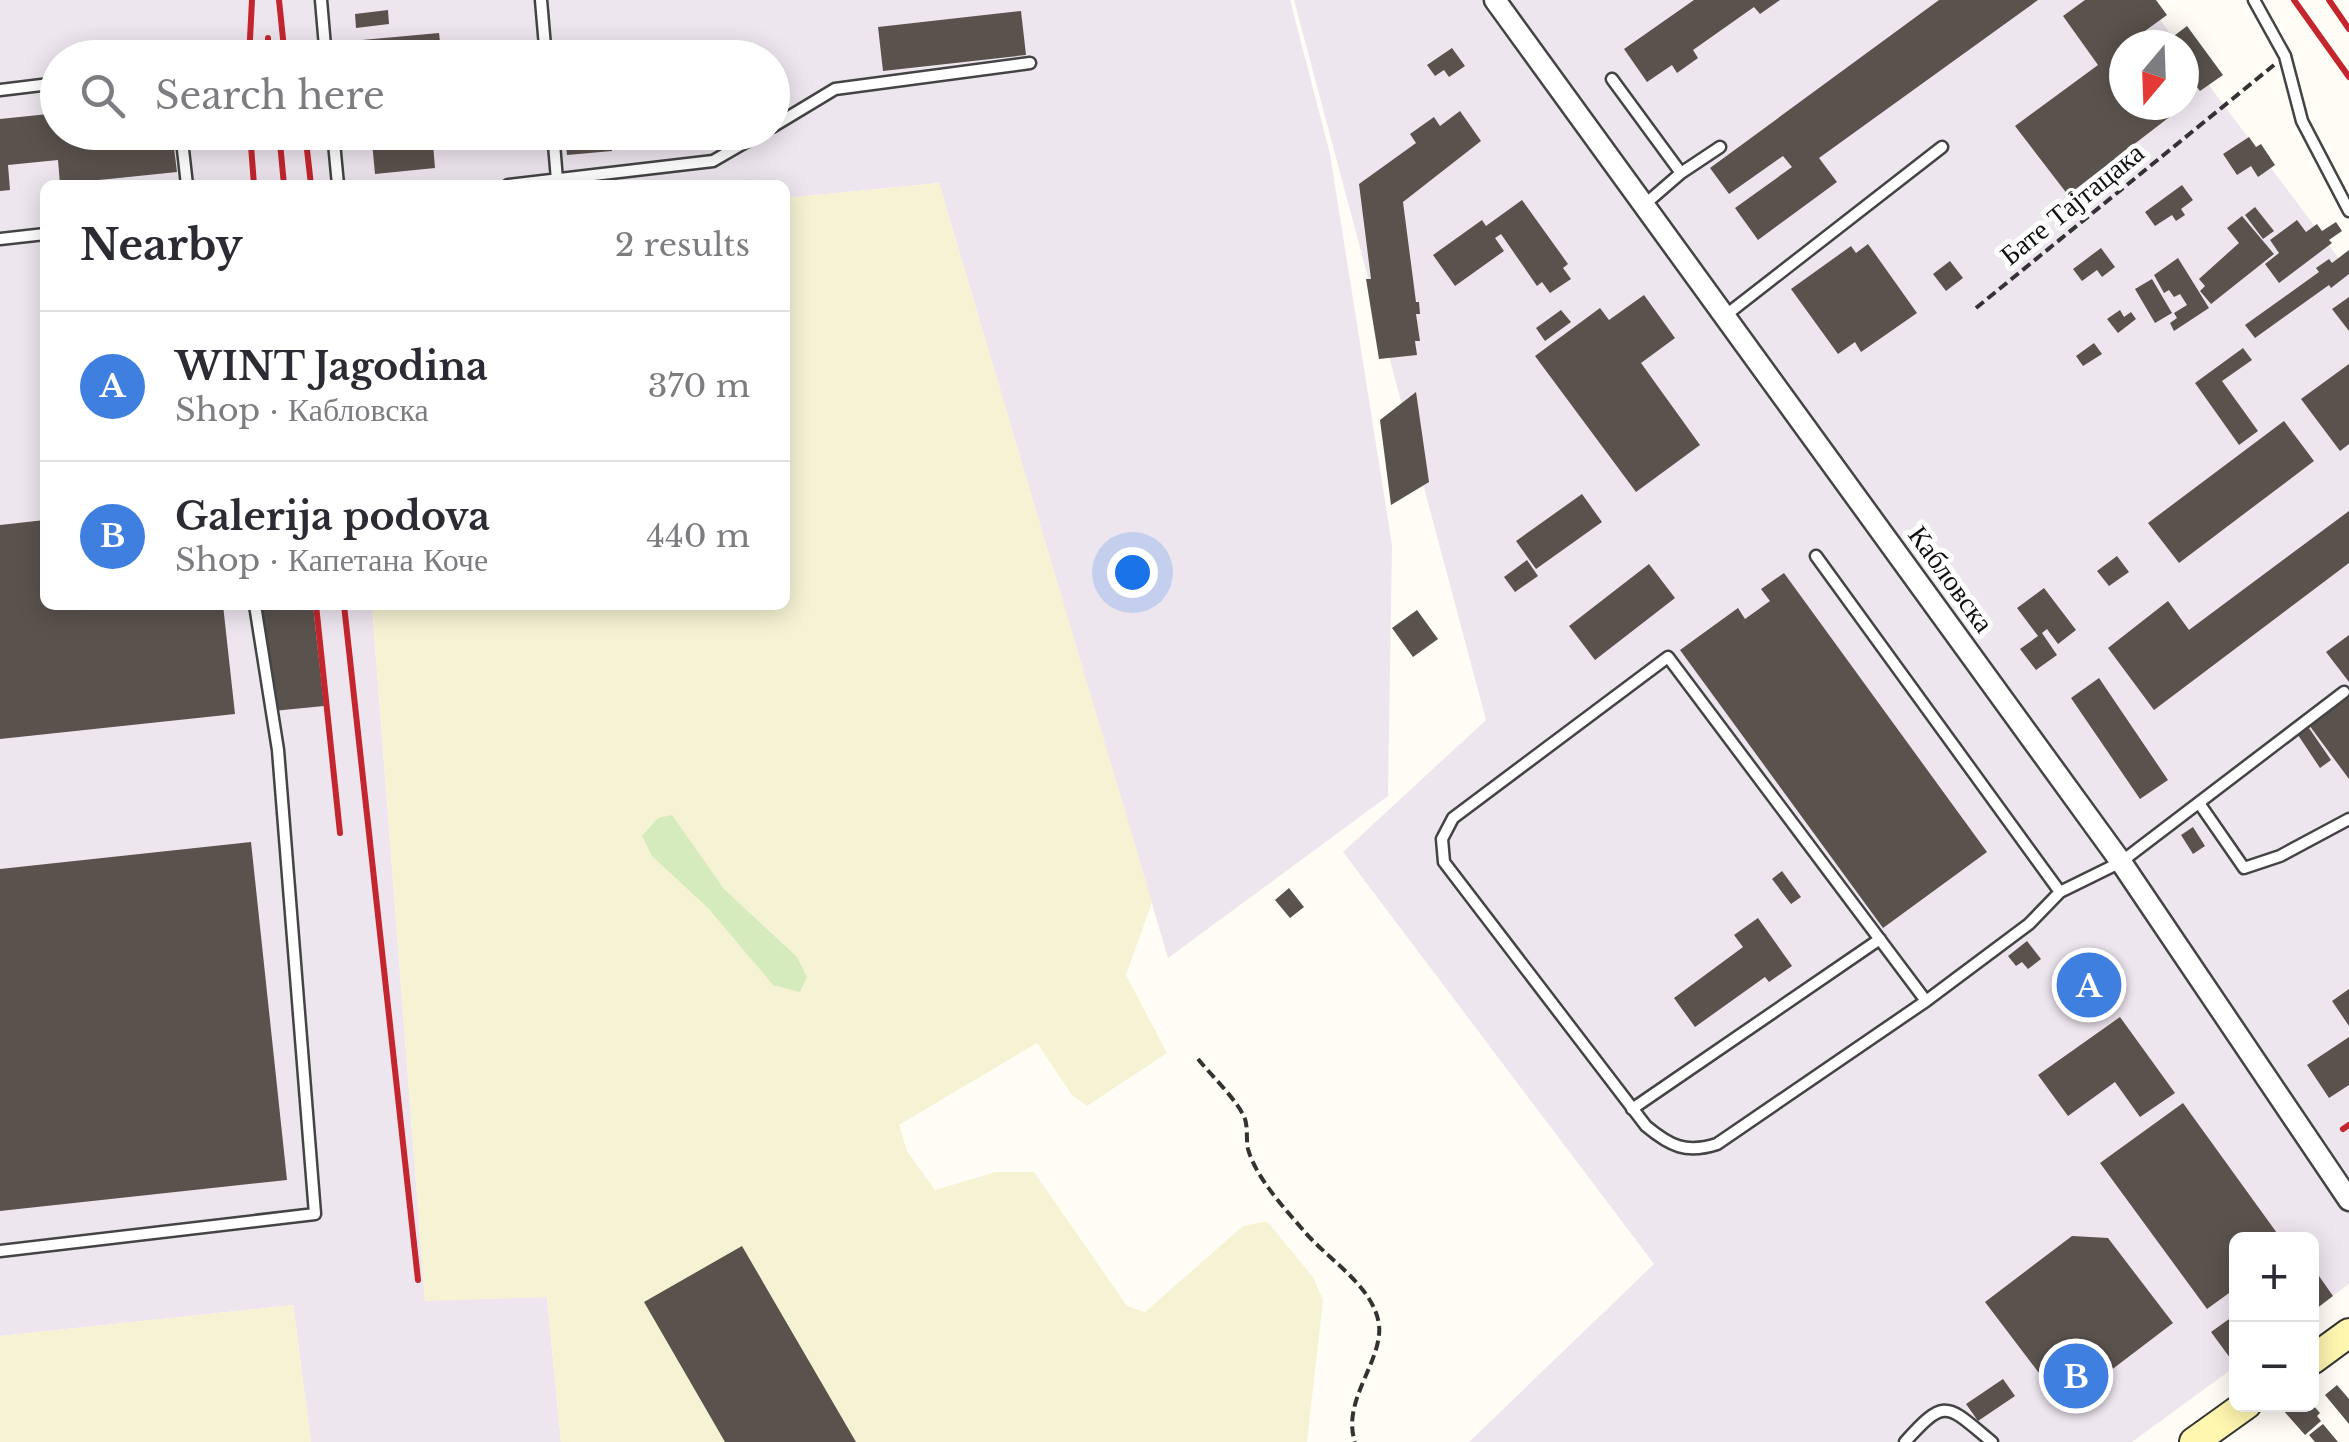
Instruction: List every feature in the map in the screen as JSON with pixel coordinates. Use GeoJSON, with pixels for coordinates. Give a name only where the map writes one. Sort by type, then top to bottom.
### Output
{"type":"FeatureCollection","features":[{"type":"Feature","properties":{"kind":"main road"},"geometry":{"type":"LineString","coordinates":[[2319,1355],[2349,1334]]}},
{"type":"Feature","properties":{"kind":"main road"},"geometry":{"type":"LineString","coordinates":[[2194,1442],[2237,1412]]}},
{"type":"Feature","properties":{"kind":"street","name":"Кабловска"},"geometry":{"type":"LineString","coordinates":[[1495,0],[2121,862],[2349,1200]]}},
{"type":"Feature","properties":{"kind":"lane"},"geometry":{"type":"LineString","coordinates":[[320,0],[324,40]]}},
{"type":"Feature","properties":{"kind":"lane"},"geometry":{"type":"LineString","coordinates":[[540,0],[544,40]]}},
{"type":"Feature","properties":{"kind":"lane"},"geometry":{"type":"LineString","coordinates":[[2254,0],[2285,56],[2302,121],[2349,212]]}},
{"type":"Feature","properties":{"kind":"lane"},"geometry":{"type":"LineString","coordinates":[[790,116],[836,89],[1030,63]]}},
{"type":"Feature","properties":{"kind":"lane"},"geometry":{"type":"LineString","coordinates":[[1612,78],[1682,173]]}},
{"type":"Feature","properties":{"kind":"lane"},"geometry":{"type":"LineString","coordinates":[[0,90],[40,85]]}},
{"type":"Feature","properties":{"kind":"lane"},"geometry":{"type":"LineString","coordinates":[[1644,205],[1720,147]]}},
{"type":"Feature","properties":{"kind":"lane"},"geometry":{"type":"LineString","coordinates":[[1726,315],[1942,147]]}},
{"type":"Feature","properties":{"kind":"lane"},"geometry":{"type":"LineString","coordinates":[[183,150],[186,180]]}},
{"type":"Feature","properties":{"kind":"lane"},"geometry":{"type":"LineString","coordinates":[[335,150],[338,180]]}},
{"type":"Feature","properties":{"kind":"lane"},"geometry":{"type":"LineString","coordinates":[[554,150],[557,180],[713,161],[732,150]]}},
{"type":"Feature","properties":{"kind":"lane"},"geometry":{"type":"LineString","coordinates":[[0,239],[40,235]]}},
{"type":"Feature","properties":{"kind":"lane"},"geometry":{"type":"LineString","coordinates":[[1816,556],[2060,892]]}},
{"type":"Feature","properties":{"kind":"lane"},"geometry":{"type":"LineString","coordinates":[[0,1252],[315,1214],[278,750],[256,610]]}},
{"type":"Feature","properties":{"kind":"lane"},"geometry":{"type":"LineString","coordinates":[[1926,1001],[1668,657],[1453,818],[1442,838],[1444,862],[1632,1109],[1670,1146],[1696,1151],[1717,1144],[1926,1001],[2028,924],[2060,892],[2121,862],[2344,692]]}},
{"type":"Feature","properties":{"kind":"lane"},"geometry":{"type":"LineString","coordinates":[[2199,803],[2244,868],[2280,856],[2349,819]]}},
{"type":"Feature","properties":{"kind":"lane"},"geometry":{"type":"LineString","coordinates":[[1632,1109],[1880,939]]}},
{"type":"Feature","properties":{"kind":"lane"},"geometry":{"type":"LineString","coordinates":[[1904,1442],[1938,1409],[1949,1410],[1978,1438],[1992,1442]]}},
{"type":"Feature","properties":{"kind":"path","name":"Бате Тајтацака"},"geometry":{"type":"LineString","coordinates":[[1976,308],[2285,56]]}},
{"type":"Feature","properties":{"kind":"path"},"geometry":{"type":"LineString","coordinates":[[1198,1059],[1245,1118],[1249,1154],[1270,1187],[1305,1233],[1366,1295],[1375,1311],[1378,1334],[1352,1415],[1355,1442]]}},
{"type":"Feature","properties":{"kind":"shaded area"},"geometry":{"type":"Polygon","coordinates":[[[0,0],[1290,0],[1330,154],[1392,545],[1388,796],[1168,958],[939,183],[790,198],[790,180],[40,180],[40,610],[372,610],[425,1300],[547,1297],[561,1442],[311,1442],[293,1305],[0,1336],[0,0]]]}},
{"type":"Feature","properties":{"kind":"shaded area"},"geometry":{"type":"Polygon","coordinates":[[[1294,0],[2145,0],[2168,30],[2109,30],[2109,120],[2199,120],[2199,72],[2349,272],[2349,1284],[2319,1306],[2319,1232],[2229,1232],[2229,1371],[2132,1442],[1469,1442],[1654,1264],[1343,852],[1486,720],[1294,0]]]}},
{"type":"Feature","properties":{"kind":"shaded area"},"geometry":{"type":"Polygon","coordinates":[[[939,183],[1152,902],[1126,975],[1167,1053],[1087,1106],[1072,1095],[1037,1043],[899,1125],[907,1151],[935,1190],[996,1172],[1034,1172],[1127,1306],[1145,1312],[1243,1226],[1267,1221],[1313,1277],[1323,1300],[1307,1442],[561,1442],[547,1297],[425,1301],[372,610],[790,610],[790,198],[939,183]]]}},
{"type":"Feature","properties":{"kind":"shaded area"},"geometry":{"type":"Polygon","coordinates":[[[293,1305],[311,1442],[0,1442],[0,1336],[293,1305]]]}},
{"type":"Feature","properties":{"kind":"green space"},"geometry":{"type":"Polygon","coordinates":[[[672,815],[724,889],[797,957],[807,977],[800,992],[773,985],[709,909],[652,856],[642,836],[658,818],[672,815]]]}},
{"type":"Feature","properties":{"kind":"building"},"geometry":{"type":"Polygon","coordinates":[[[1694,0],[1780,0],[1760,14],[1754,7],[1693,50],[1698,58],[1677,73],[1672,65],[1647,82],[1624,49],[1694,0]]]}},
{"type":"Feature","properties":{"kind":"building"},"geometry":{"type":"Polygon","coordinates":[[[1939,0],[2038,0],[1819,158],[1837,182],[1758,240],[1735,208],[1792,167],[1783,156],[1729,194],[1710,168],[1939,0]]]}},
{"type":"Feature","properties":{"kind":"building"},"geometry":{"type":"Polygon","coordinates":[[[2085,0],[2156,0],[2167,15],[2146,30],[2109,30],[2109,120],[2166,120],[2068,195],[2015,126],[2098,65],[2063,16],[2085,0]]]}},
{"type":"Feature","properties":{"kind":"building"},"geometry":{"type":"Polygon","coordinates":[[[388,10],[389,24],[356,28],[355,14],[388,10]]]}},
{"type":"Feature","properties":{"kind":"building"},"geometry":{"type":"Polygon","coordinates":[[[1021,11],[1026,55],[883,71],[878,27],[1021,11]]]}},
{"type":"Feature","properties":{"kind":"building"},"geometry":{"type":"Polygon","coordinates":[[[439,33],[440,40],[362,40],[439,33]]]}},
{"type":"Feature","properties":{"kind":"building"},"geometry":{"type":"Polygon","coordinates":[[[2199,42],[2223,75],[2199,90],[2199,42]]]}},
{"type":"Feature","properties":{"kind":"building"},"geometry":{"type":"Polygon","coordinates":[[[1452,48],[1465,66],[1449,77],[1444,70],[1435,76],[1427,65],[1452,48]]]}},
{"type":"Feature","properties":{"kind":"building"},"geometry":{"type":"Polygon","coordinates":[[[1460,111],[1481,141],[1403,202],[1419,302],[1417,355],[1379,359],[1366,279],[1371,279],[1359,184],[1416,143],[1410,134],[1434,117],[1440,126],[1460,111]]]}},
{"type":"Feature","properties":{"kind":"building"},"geometry":{"type":"Polygon","coordinates":[[[40,115],[40,150],[174,150],[177,172],[60,180],[58,160],[8,165],[10,190],[0,191],[0,119],[40,115]]]}},
{"type":"Feature","properties":{"kind":"building"},"geometry":{"type":"Polygon","coordinates":[[[2249,137],[2256,147],[2261,144],[2275,165],[2258,177],[2251,166],[2237,175],[2223,154],[2249,137]]]}},
{"type":"Feature","properties":{"kind":"building"},"geometry":{"type":"Polygon","coordinates":[[[373,150],[434,150],[435,168],[375,174],[373,150]]]}},
{"type":"Feature","properties":{"kind":"building"},"geometry":{"type":"Polygon","coordinates":[[[566,150],[612,151],[567,155],[566,150]]]}},
{"type":"Feature","properties":{"kind":"building"},"geometry":{"type":"Polygon","coordinates":[[[2182,185],[2193,200],[2181,209],[2185,215],[2176,221],[2172,215],[2155,226],[2145,212],[2182,185]]]}},
{"type":"Feature","properties":{"kind":"building"},"geometry":{"type":"Polygon","coordinates":[[[1522,200],[1568,264],[1563,268],[1571,279],[1550,293],[1542,282],[1537,286],[1501,234],[1495,238],[1504,251],[1455,286],[1433,255],[1482,220],[1486,226],[1522,200]]]}},
{"type":"Feature","properties":{"kind":"building"},"geometry":{"type":"Polygon","coordinates":[[[2255,207],[2274,231],[2263,239],[2245,215],[2255,207]]]}},
{"type":"Feature","properties":{"kind":"building"},"geometry":{"type":"Polygon","coordinates":[[[2242,216],[2274,254],[2211,304],[2200,291],[2205,286],[2199,279],[2239,243],[2227,228],[2242,216]]]}},
{"type":"Feature","properties":{"kind":"building"},"geometry":{"type":"Polygon","coordinates":[[[2297,220],[2306,232],[2317,224],[2322,231],[2336,222],[2342,231],[2279,283],[2265,264],[2279,253],[2270,240],[2297,220]]]}},
{"type":"Feature","properties":{"kind":"building"},"geometry":{"type":"Polygon","coordinates":[[[1868,244],[1917,313],[1861,352],[1855,342],[1838,354],[1791,289],[1851,246],[1856,253],[1868,244]]]}},
{"type":"Feature","properties":{"kind":"building"},"geometry":{"type":"Polygon","coordinates":[[[2101,248],[2115,267],[2102,277],[2097,270],[2082,281],[2073,269],[2101,248]]]}},
{"type":"Feature","properties":{"kind":"building"},"geometry":{"type":"Polygon","coordinates":[[[2349,250],[2349,274],[2255,338],[2245,325],[2319,272],[2316,268],[2329,259],[2332,263],[2349,250]]]}},
{"type":"Feature","properties":{"kind":"building"},"geometry":{"type":"Polygon","coordinates":[[[2178,258],[2209,308],[2174,331],[2170,323],[2177,318],[2174,313],[2187,305],[2180,294],[2174,297],[2169,290],[2164,293],[2154,275],[2178,258]]]}},
{"type":"Feature","properties":{"kind":"building"},"geometry":{"type":"Polygon","coordinates":[[[1950,261],[1963,278],[1946,291],[1933,274],[1950,261]]]}},
{"type":"Feature","properties":{"kind":"building"},"geometry":{"type":"Polygon","coordinates":[[[2152,279],[2172,313],[2155,323],[2135,289],[2152,279]]]}},
{"type":"Feature","properties":{"kind":"building"},"geometry":{"type":"Polygon","coordinates":[[[1644,295],[1675,338],[1641,363],[1700,445],[1636,492],[1535,356],[1600,308],[1609,320],[1644,295]]]}},
{"type":"Feature","properties":{"kind":"building"},"geometry":{"type":"Polygon","coordinates":[[[2349,297],[2349,331],[2332,309],[2349,297]]]}},
{"type":"Feature","properties":{"kind":"building"},"geometry":{"type":"Polygon","coordinates":[[[1561,310],[1571,322],[1545,341],[1536,328],[1561,310]]]}},
{"type":"Feature","properties":{"kind":"building"},"geometry":{"type":"Polygon","coordinates":[[[2120,310],[2124,317],[2131,312],[2136,319],[2118,333],[2107,319],[2120,310]]]}},
{"type":"Feature","properties":{"kind":"building"},"geometry":{"type":"Polygon","coordinates":[[[2094,343],[2102,354],[2083,366],[2076,356],[2094,343]]]}},
{"type":"Feature","properties":{"kind":"building"},"geometry":{"type":"Polygon","coordinates":[[[2243,348],[2252,360],[2222,381],[2258,431],[2239,445],[2195,383],[2243,348]]]}},
{"type":"Feature","properties":{"kind":"building"},"geometry":{"type":"Polygon","coordinates":[[[2349,364],[2349,444],[2340,451],[2301,399],[2349,364]]]}},
{"type":"Feature","properties":{"kind":"building"},"geometry":{"type":"Polygon","coordinates":[[[1416,392],[1429,482],[1391,505],[1380,420],[1416,392]]]}},
{"type":"Feature","properties":{"kind":"building"},"geometry":{"type":"Polygon","coordinates":[[[2284,421],[2314,461],[2179,563],[2148,523],[2284,421]]]}},
{"type":"Feature","properties":{"kind":"building"},"geometry":{"type":"Polygon","coordinates":[[[1582,494],[1602,522],[1536,569],[1516,541],[1582,494]]]}},
{"type":"Feature","properties":{"kind":"building"},"geometry":{"type":"Polygon","coordinates":[[[2349,511],[2349,563],[2154,710],[2108,648],[2168,601],[2189,630],[2349,511]]]}},
{"type":"Feature","properties":{"kind":"building"},"geometry":{"type":"Polygon","coordinates":[[[40,521],[40,610],[224,610],[235,714],[0,739],[0,525],[40,521]]]}},
{"type":"Feature","properties":{"kind":"building"},"geometry":{"type":"Polygon","coordinates":[[[2117,556],[2129,572],[2109,586],[2097,571],[2117,556]]]}},
{"type":"Feature","properties":{"kind":"building"},"geometry":{"type":"Polygon","coordinates":[[[1527,560],[1538,576],[1515,592],[1504,577],[1527,560]]]}},
{"type":"Feature","properties":{"kind":"building"},"geometry":{"type":"Polygon","coordinates":[[[1649,564],[1675,598],[1595,660],[1569,626],[1649,564]]]}},
{"type":"Feature","properties":{"kind":"building"},"geometry":{"type":"Polygon","coordinates":[[[1784,573],[1987,852],[1883,928],[1680,650],[1738,608],[1745,619],[1770,601],[1761,589],[1784,573]]]}},
{"type":"Feature","properties":{"kind":"building"},"geometry":{"type":"Polygon","coordinates":[[[2044,588],[2076,630],[2058,644],[2047,629],[2042,633],[2057,655],[2036,670],[2020,649],[2038,636],[2017,608],[2044,588]]]}},
{"type":"Feature","properties":{"kind":"building"},"geometry":{"type":"Polygon","coordinates":[[[262,610],[314,610],[324,706],[273,711],[262,610]]]}},
{"type":"Feature","properties":{"kind":"building"},"geometry":{"type":"Polygon","coordinates":[[[1417,610],[1438,639],[1413,657],[1392,628],[1417,610]]]}},
{"type":"Feature","properties":{"kind":"building"},"geometry":{"type":"Polygon","coordinates":[[[2349,635],[2349,682],[2326,652],[2349,635]]]}},
{"type":"Feature","properties":{"kind":"building"},"geometry":{"type":"Polygon","coordinates":[[[2099,678],[2168,780],[2140,799],[2071,698],[2099,678]]]}},
{"type":"Feature","properties":{"kind":"building"},"geometry":{"type":"Polygon","coordinates":[[[2349,695],[2349,779],[2309,725],[2349,695]]]}},
{"type":"Feature","properties":{"kind":"building"},"geometry":{"type":"Polygon","coordinates":[[[2309,728],[2331,760],[2320,768],[2298,735],[2309,728]]]}},
{"type":"Feature","properties":{"kind":"building"},"geometry":{"type":"Polygon","coordinates":[[[2193,827],[2205,846],[2193,854],[2181,835],[2193,827]]]}},
{"type":"Feature","properties":{"kind":"building"},"geometry":{"type":"Polygon","coordinates":[[[251,842],[287,1180],[0,1211],[0,869],[251,842]]]}},
{"type":"Feature","properties":{"kind":"building"},"geometry":{"type":"Polygon","coordinates":[[[1782,871],[1801,897],[1791,904],[1772,879],[1782,871]]]}},
{"type":"Feature","properties":{"kind":"building"},"geometry":{"type":"Polygon","coordinates":[[[1289,888],[1304,907],[1290,918],[1275,900],[1289,888]]]}},
{"type":"Feature","properties":{"kind":"building"},"geometry":{"type":"Polygon","coordinates":[[[1758,918],[1792,966],[1769,982],[1765,977],[1695,1027],[1674,998],[1743,947],[1734,935],[1758,918]]]}},
{"type":"Feature","properties":{"kind":"building"},"geometry":{"type":"Polygon","coordinates":[[[2027,941],[2041,959],[2028,969],[2022,962],[2016,966],[2008,956],[2027,941]]]}},
{"type":"Feature","properties":{"kind":"building"},"geometry":{"type":"Polygon","coordinates":[[[2349,989],[2349,1026],[2332,1001],[2349,989]]]}},
{"type":"Feature","properties":{"kind":"building"},"geometry":{"type":"Polygon","coordinates":[[[2120,1017],[2175,1093],[2140,1117],[2115,1082],[2068,1116],[2038,1075],[2120,1017]]]}},
{"type":"Feature","properties":{"kind":"building"},"geometry":{"type":"Polygon","coordinates":[[[2349,1037],[2349,1085],[2329,1098],[2307,1065],[2349,1037]]]}},
{"type":"Feature","properties":{"kind":"building"},"geometry":{"type":"Polygon","coordinates":[[[2183,1103],[2276,1232],[2229,1232],[2229,1293],[2207,1309],[2100,1163],[2183,1103]]]}},
{"type":"Feature","properties":{"kind":"building"},"geometry":{"type":"Polygon","coordinates":[[[2072,1236],[2108,1238],[2173,1323],[2064,1406],[1985,1302],[2072,1236]]]}},
{"type":"Feature","properties":{"kind":"building"},"geometry":{"type":"Polygon","coordinates":[[[742,1246],[856,1442],[725,1442],[644,1302],[742,1246]]]}},
{"type":"Feature","properties":{"kind":"building"},"geometry":{"type":"Polygon","coordinates":[[[2319,1276],[2333,1296],[2319,1307],[2319,1276]]]}},
{"type":"Feature","properties":{"kind":"building"},"geometry":{"type":"Polygon","coordinates":[[[2229,1319],[2229,1356],[2211,1332],[2229,1319]]]}},
{"type":"Feature","properties":{"kind":"building"},"geometry":{"type":"Polygon","coordinates":[[[2003,1379],[2015,1396],[1978,1421],[1966,1404],[2003,1379]]]}},
{"type":"Feature","properties":{"kind":"building"},"geometry":{"type":"Polygon","coordinates":[[[2337,1385],[2349,1399],[2349,1424],[2325,1395],[2337,1385]]]}},
{"type":"Feature","properties":{"kind":"building"},"geometry":{"type":"Polygon","coordinates":[[[2285,1412],[2320,1413],[2317,1416],[2321,1421],[2305,1435],[2285,1412]]]}},
{"type":"Feature","properties":{"kind":"building"},"geometry":{"type":"Polygon","coordinates":[[[2323,1424],[2338,1442],[2315,1442],[2309,1435],[2323,1424]]]}},
{"type":"Feature","properties":{"kind":"railway"},"geometry":{"type":"LineString","coordinates":[[250,40],[252,0]]}},
{"type":"Feature","properties":{"kind":"railway"},"geometry":{"type":"LineString","coordinates":[[279,0],[283,40]]}},
{"type":"Feature","properties":{"kind":"railway"},"geometry":{"type":"LineString","coordinates":[[2294,0],[2349,77]]}},
{"type":"Feature","properties":{"kind":"railway"},"geometry":{"type":"LineString","coordinates":[[2329,0],[2349,29]]}},
{"type":"Feature","properties":{"kind":"railway"},"geometry":{"type":"LineString","coordinates":[[251,150],[254,180]]}},
{"type":"Feature","properties":{"kind":"railway"},"geometry":{"type":"LineString","coordinates":[[281,150],[284,180]]}},
{"type":"Feature","properties":{"kind":"railway"},"geometry":{"type":"LineString","coordinates":[[307,150],[310,180]]}},
{"type":"Feature","properties":{"kind":"railway"},"geometry":{"type":"LineString","coordinates":[[317,610],[340,833]]}},
{"type":"Feature","properties":{"kind":"railway"},"geometry":{"type":"LineString","coordinates":[[345,610],[418,1280]]}},
{"type":"Feature","properties":{"kind":"railway"},"geometry":{"type":"LineString","coordinates":[[2343,1129],[2349,1125]]}},
{"type":"Feature","properties":{"kind":"place","name":"WINT Jagodina"},"geometry":{"type":"Point","coordinates":[2089,985]}},
{"type":"Feature","properties":{"kind":"place","name":"Galerija podova"},"geometry":{"type":"Point","coordinates":[2076,1376]}}]}
